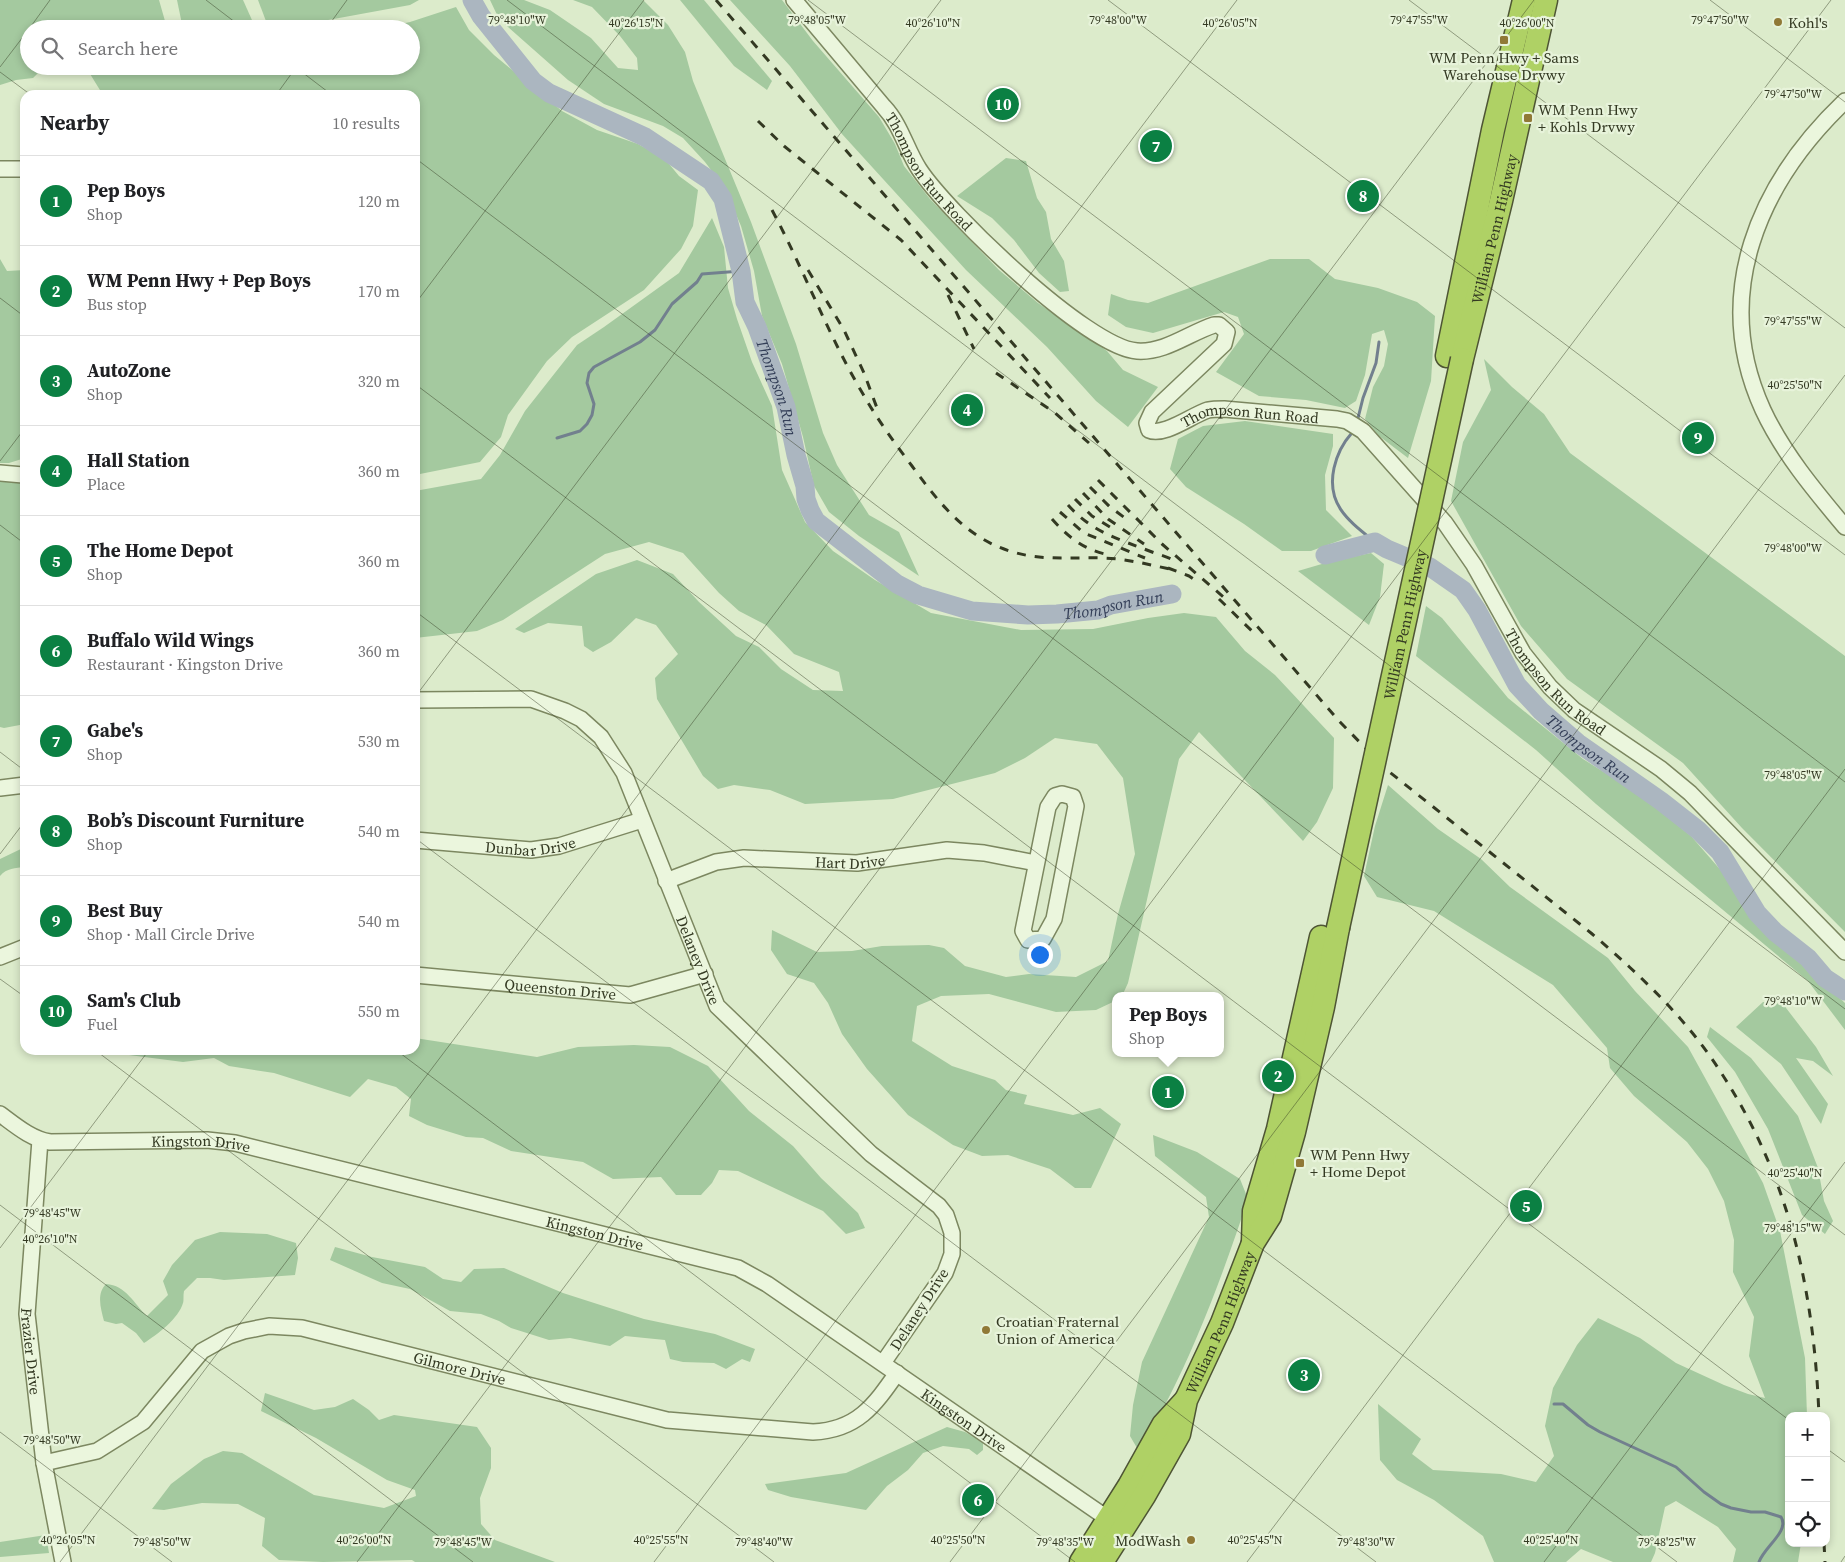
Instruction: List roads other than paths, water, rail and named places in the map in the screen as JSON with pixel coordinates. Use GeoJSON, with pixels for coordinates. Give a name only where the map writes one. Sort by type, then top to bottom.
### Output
{"type":"FeatureCollection","features":[{"type":"Feature","properties":{"kind":"highway","name":"William Penn Highway"},"geometry":{"type":"LineString","coordinates":[[1102,1562],[1116,1524],[1164,1425],[1186,1400],[1222,1323],[1252,1243],[1254,1211],[1278,1129],[1331,927],[1455,357],[1493,130],[1524,0]]}},
{"type":"Feature","properties":{"kind":"highway","name":"William Penn Highway"},"geometry":{"type":"LineString","coordinates":[[1455,357],[1501,201],[1546,0]]}},
{"type":"Feature","properties":{"kind":"highway","name":"William Penn Highway"},"geometry":{"type":"LineString","coordinates":[[1081,1562],[1116,1524]]}},
{"type":"Feature","properties":{"kind":"street","name":"Thompson Run Road"},"geometry":{"type":"LineString","coordinates":[[794,0],[893,118],[919,169],[932,187],[959,218],[1041,293],[1078,321],[1111,343],[1124,349],[1137,351],[1156,350],[1214,325],[1224,328],[1227,332],[1224,344],[1152,412],[1147,423],[1149,430],[1153,432],[1165,430],[1206,411],[1224,409],[1337,418],[1347,421],[1364,431],[1445,523],[1474,565],[1524,652],[1550,687],[1574,710],[1647,759],[1683,787],[1845,952]]}},
{"type":"Feature","properties":{"kind":"street"},"geometry":{"type":"LineString","coordinates":[[1845,100],[1804,144],[1769,199],[1754,232],[1743,276],[1740,306],[1745,360],[1763,409],[1780,441],[1845,527]]}},
{"type":"Feature","properties":{"kind":"street"},"geometry":{"type":"LineString","coordinates":[[0,169],[20,169]]}},
{"type":"Feature","properties":{"kind":"street"},"geometry":{"type":"LineString","coordinates":[[0,473],[20,475]]}},
{"type":"Feature","properties":{"kind":"street","name":"Delaney Drive"},"geometry":{"type":"LineString","coordinates":[[420,700],[531,699],[573,715],[600,736],[624,773],[717,1006],[871,1154],[931,1198],[946,1215],[951,1228],[953,1244],[949,1264],[945,1273],[883,1363]]}},
{"type":"Feature","properties":{"kind":"street"},"geometry":{"type":"LineString","coordinates":[[0,788],[20,786]]}},
{"type":"Feature","properties":{"kind":"street"},"geometry":{"type":"LineString","coordinates":[[1062,794],[1073,798],[1076,806],[1054,919],[1043,939],[1028,940],[1023,931],[1036,863],[1048,807],[1055,796],[1062,794]]}},
{"type":"Feature","properties":{"kind":"street","name":"Dunbar Drive"},"geometry":{"type":"LineString","coordinates":[[420,840],[531,850],[559,846],[642,820]]}},
{"type":"Feature","properties":{"kind":"street","name":"Hart Drive"},"geometry":{"type":"LineString","coordinates":[[666,881],[716,862],[744,858],[857,864],[947,850],[984,853],[1036,863]]}},
{"type":"Feature","properties":{"kind":"street"},"geometry":{"type":"LineString","coordinates":[[0,957],[20,949]]}},
{"type":"Feature","properties":{"kind":"street","name":"Queenston Drive"},"geometry":{"type":"LineString","coordinates":[[420,975],[630,995],[705,974]]}},
{"type":"Feature","properties":{"kind":"street","name":"Kingston Drive"},"geometry":{"type":"LineString","coordinates":[[0,1114],[40,1140],[58,1142],[207,1140],[235,1143],[729,1265],[758,1278],[1116,1524]]}},
{"type":"Feature","properties":{"kind":"street","name":"Frazier Drive"},"geometry":{"type":"LineString","coordinates":[[40,1140],[27,1314],[44,1463],[62,1562]]}},
{"type":"Feature","properties":{"kind":"street","name":"Gilmore Drive"},"geometry":{"type":"LineString","coordinates":[[44,1463],[97,1451],[144,1422],[202,1351],[229,1336],[269,1326],[302,1328],[668,1420],[804,1431],[826,1432],[847,1425],[877,1401],[897,1373]]}},
{"type":"Feature","properties":{"kind":"waterway","name":"Thompson Run"},"geometry":{"type":"LineString","coordinates":[[472,0],[481,16],[533,81],[549,93],[645,137],[711,181],[723,199],[741,271],[745,302],[757,327],[786,407],[796,455],[805,486],[806,499],[816,521],[897,584],[918,595],[972,611],[1028,615],[1057,614],[1098,610],[1111,605],[1172,594]]}},
{"type":"Feature","properties":{"kind":"waterway"},"geometry":{"type":"LineString","coordinates":[[557,438],[580,431],[592,415],[594,404],[587,383],[589,373],[594,367],[640,342],[655,330],[672,304],[697,282],[702,274],[741,271]]}},
{"type":"Feature","properties":{"kind":"waterway"},"geometry":{"type":"LineString","coordinates":[[1358,418],[1376,363],[1379,342]]}},
{"type":"Feature","properties":{"kind":"waterway"},"geometry":{"type":"LineString","coordinates":[[1351,434],[1342,446],[1335,463],[1332,481],[1333,492],[1348,519],[1375,542]]}},
{"type":"Feature","properties":{"kind":"waterway","name":"Thompson Run"},"geometry":{"type":"LineString","coordinates":[[1325,555],[1375,542],[1430,567],[1463,590],[1477,610],[1517,685],[1541,711],[1578,743],[1661,801],[1698,830],[1720,852],[1757,913],[1775,932],[1808,958],[1825,978],[1845,991]]}},
{"type":"Feature","properties":{"kind":"waterway"},"geometry":{"type":"LineString","coordinates":[[1554,1404],[1563,1404],[1588,1425],[1600,1432],[1676,1467],[1704,1492],[1721,1504],[1731,1508],[1751,1512],[1765,1512],[1781,1517],[1783,1522],[1782,1528],[1759,1562]]}},
{"type":"Feature","properties":{"kind":"railway"},"geometry":{"type":"LineString","coordinates":[[716,0],[1339,721],[1387,770],[1609,949],[1661,998],[1707,1052],[1744,1111],[1764,1152],[1781,1194],[1794,1236],[1804,1280],[1811,1324],[1819,1412]]}},
{"type":"Feature","properties":{"kind":"railway"},"geometry":{"type":"LineString","coordinates":[[758,121],[784,146],[901,240],[1050,398]]}},
{"type":"Feature","properties":{"kind":"railway"},"geometry":{"type":"LineString","coordinates":[[772,210],[850,372],[868,403],[922,480],[955,518],[982,538],[997,546],[1024,555],[1047,558],[1104,558],[1139,562],[1174,570]]}},
{"type":"Feature","properties":{"kind":"railway"},"geometry":{"type":"LineString","coordinates":[[808,270],[844,330],[864,373],[877,408]]}},
{"type":"Feature","properties":{"kind":"railway"},"geometry":{"type":"LineString","coordinates":[[948,295],[974,349]]}},
{"type":"Feature","properties":{"kind":"railway"},"geometry":{"type":"LineString","coordinates":[[996,373],[1055,413],[1089,443]]}},
{"type":"Feature","properties":{"kind":"railway"},"geometry":{"type":"LineString","coordinates":[[1098,480],[1162,544],[1227,600]]}},
{"type":"Feature","properties":{"kind":"railway"},"geometry":{"type":"LineString","coordinates":[[1090,487],[1110,507],[1129,521]]}},
{"type":"Feature","properties":{"kind":"railway"},"geometry":{"type":"LineString","coordinates":[[1083,493],[1108,519],[1144,544]]}},
{"type":"Feature","properties":{"kind":"railway"},"geometry":{"type":"LineString","coordinates":[[1075,499],[1092,516],[1110,527]]}},
{"type":"Feature","properties":{"kind":"railway"},"geometry":{"type":"LineString","coordinates":[[1068,505],[1077,515],[1097,529],[1177,562]]}},
{"type":"Feature","properties":{"kind":"railway"},"geometry":{"type":"LineString","coordinates":[[1060,512],[1084,533],[1145,558]]}},
{"type":"Feature","properties":{"kind":"railway"},"geometry":{"type":"LineString","coordinates":[[1052,519],[1076,541],[1090,549],[1105,554]]}},
{"type":"Feature","properties":{"kind":"railway"},"geometry":{"type":"LineString","coordinates":[[1168,568],[1189,576],[1199,583]]}},
{"type":"Feature","properties":{"kind":"railway"},"geometry":{"type":"LineString","coordinates":[[1219,599],[1253,632]]}},
{"type":"Feature","properties":{"kind":"railway"},"geometry":{"type":"LineString","coordinates":[[1824,1547],[1825,1562]]}},
{"type":"Feature","properties":{"kind":"place","name":"Kohl's"},"geometry":{"type":"Point","coordinates":[1778,22]}},
{"type":"Feature","properties":{"kind":"place","name":"WM Penn Hwy + Sams Warehouse Drvwy"},"geometry":{"type":"Point","coordinates":[1504,40]}},
{"type":"Feature","properties":{"kind":"place","name":"Sam's Club"},"geometry":{"type":"Point","coordinates":[1003,104]}},
{"type":"Feature","properties":{"kind":"place","name":"WM Penn Hwy + Kohls Drvwy"},"geometry":{"type":"Point","coordinates":[1528,118]}},
{"type":"Feature","properties":{"kind":"place","name":"Gabe's"},"geometry":{"type":"Point","coordinates":[1156,146]}},
{"type":"Feature","properties":{"kind":"place","name":"Bob’s Discount Furniture"},"geometry":{"type":"Point","coordinates":[1363,196]}},
{"type":"Feature","properties":{"kind":"place","name":"Hall Station"},"geometry":{"type":"Point","coordinates":[967,410]}},
{"type":"Feature","properties":{"kind":"place","name":"Best Buy"},"geometry":{"type":"Point","coordinates":[1698,438]}},
{"type":"Feature","properties":{"kind":"place","name":"WM Penn Hwy + Pep Boys"},"geometry":{"type":"Point","coordinates":[1278,1076]}},
{"type":"Feature","properties":{"kind":"place","name":"Pep Boys"},"geometry":{"type":"Point","coordinates":[1168,1092]}},
{"type":"Feature","properties":{"kind":"place","name":"WM Penn Hwy + Home Depot"},"geometry":{"type":"Point","coordinates":[1300,1163]}},
{"type":"Feature","properties":{"kind":"place","name":"The Home Depot"},"geometry":{"type":"Point","coordinates":[1526,1206]}},
{"type":"Feature","properties":{"kind":"place","name":"Croatian Fraternal Union of America"},"geometry":{"type":"Point","coordinates":[986,1330]}},
{"type":"Feature","properties":{"kind":"place","name":"AutoZone"},"geometry":{"type":"Point","coordinates":[1304,1375]}},
{"type":"Feature","properties":{"kind":"place","name":"Buffalo Wild Wings"},"geometry":{"type":"Point","coordinates":[978,1500]}},
{"type":"Feature","properties":{"kind":"place","name":"ModWash"},"geometry":{"type":"Point","coordinates":[1191,1540]}}]}
